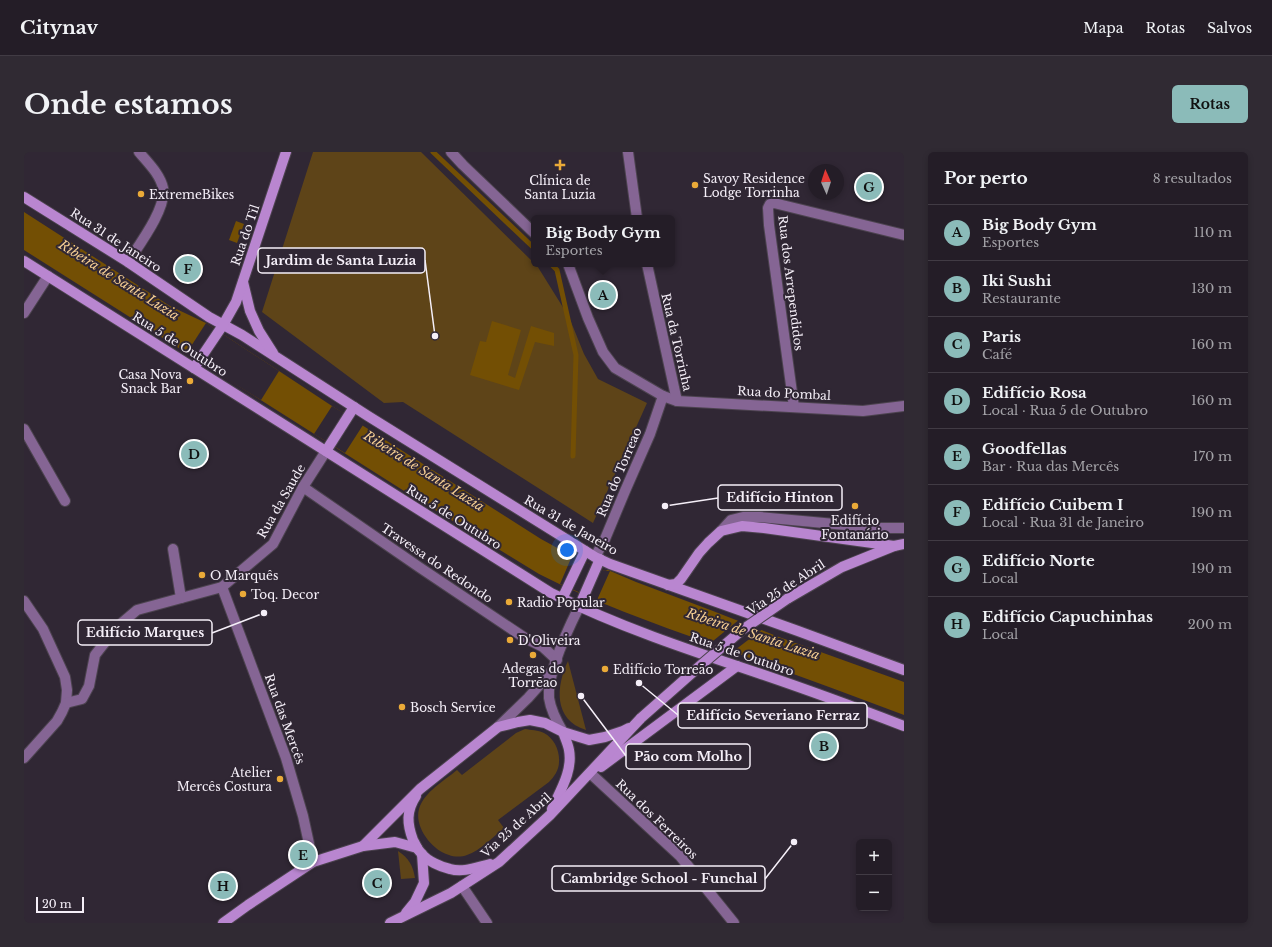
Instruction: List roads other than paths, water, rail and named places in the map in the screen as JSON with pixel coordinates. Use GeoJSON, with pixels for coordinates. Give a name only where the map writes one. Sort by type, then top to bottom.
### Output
{"type":"FeatureCollection","features":[{"type":"Feature","properties":{"kind":"main road","name":"Rua do Til"},"geometry":{"type":"LineString","coordinates":[[194,368],[223,325],[233,307],[243,282],[286,152]]}},
{"type":"Feature","properties":{"kind":"main road","name":"Rua 31 de Janeiro"},"geometry":{"type":"LineString","coordinates":[[24,196],[128,262],[209,317],[242,335],[275,356],[583,556],[610,564],[904,670]]}},
{"type":"Feature","properties":{"kind":"main road","name":"Rua 5 de Outubro"},"geometry":{"type":"LineString","coordinates":[[24,261],[194,368],[328,447],[525,577],[562,599],[594,614],[661,639],[904,726]]}},
{"type":"Feature","properties":{"kind":"main road","name":"Rua 31 de Janeiro"},"geometry":{"type":"LineString","coordinates":[[243,282],[250,311],[259,330],[275,356]]}},
{"type":"Feature","properties":{"kind":"main road"},"geometry":{"type":"LineString","coordinates":[[328,447],[354,407]]}},
{"type":"Feature","properties":{"kind":"main road"},"geometry":{"type":"LineString","coordinates":[[668,585],[676,584],[699,553],[721,531],[742,526],[899,545]]}},
{"type":"Feature","properties":{"kind":"main road","name":"Via 25 de Abril"},"geometry":{"type":"LineString","coordinates":[[390,923],[451,893],[498,862],[550,814],[638,721],[700,665],[742,630],[787,599],[842,567],[899,545]]}},
{"type":"Feature","properties":{"kind":"main road"},"geometry":{"type":"LineString","coordinates":[[562,599],[583,556]]}},
{"type":"Feature","properties":{"kind":"main road"},"geometry":{"type":"LineString","coordinates":[[579,607],[597,561]]}},
{"type":"Feature","properties":{"kind":"main road","name":"Via 25 de Abril"},"geometry":{"type":"LineString","coordinates":[[590,772],[601,767],[738,666]]}},
{"type":"Feature","properties":{"kind":"main road"},"geometry":{"type":"LineString","coordinates":[[363,846],[420,789],[498,727],[530,720],[589,740],[623,731],[638,721]]}},
{"type":"Feature","properties":{"kind":"main road"},"geometry":{"type":"LineString","coordinates":[[550,814],[568,774],[569,768],[569,750],[563,732]]}},
{"type":"Feature","properties":{"kind":"main road"},"geometry":{"type":"LineString","coordinates":[[404,916],[415,902],[424,883],[419,851],[409,830],[408,813],[411,804],[420,789]]}},
{"type":"Feature","properties":{"kind":"main road"},"geometry":{"type":"LineString","coordinates":[[223,923],[313,862],[363,846],[395,842],[419,851],[435,863],[451,870],[468,870],[498,862]]}},
{"type":"Feature","properties":{"kind":"street"},"geometry":{"type":"LineString","coordinates":[[128,262],[158,214],[163,198],[162,188],[156,173],[140,152]]}},
{"type":"Feature","properties":{"kind":"street"},"geometry":{"type":"LineString","coordinates":[[451,152],[463,166],[531,230]]}},
{"type":"Feature","properties":{"kind":"street"},"geometry":{"type":"LineString","coordinates":[[628,152],[637,215]]}},
{"type":"Feature","properties":{"kind":"street","name":"Rua dos Arrependidos"},"geometry":{"type":"LineString","coordinates":[[794,407],[769,225],[768,208],[770,204],[774,202],[904,235]]}},
{"type":"Feature","properties":{"kind":"street","name":"Rua do Pombal"},"geometry":{"type":"LineString","coordinates":[[569,267],[588,318],[603,352],[615,368],[663,396],[677,401],[863,411],[904,406]]}},
{"type":"Feature","properties":{"kind":"street","name":"Rua da Torrinha"},"geometry":{"type":"LineString","coordinates":[[648,267],[677,401]]}},
{"type":"Feature","properties":{"kind":"street"},"geometry":{"type":"LineString","coordinates":[[24,313],[48,276]]}},
{"type":"Feature","properties":{"kind":"street","name":"Rua do Torreao"},"geometry":{"type":"LineString","coordinates":[[597,561],[650,434],[663,396]]}},
{"type":"Feature","properties":{"kind":"street"},"geometry":{"type":"LineString","coordinates":[[24,429],[66,501]]}},
{"type":"Feature","properties":{"kind":"street","name":"Rua da Saude"},"geometry":{"type":"LineString","coordinates":[[66,703],[82,699],[89,686],[95,656],[116,628],[137,610],[222,587],[273,544],[303,487],[328,447]]}},
{"type":"Feature","properties":{"kind":"street","name":"Travessa do Redondo"},"geometry":{"type":"LineString","coordinates":[[303,487],[525,638],[543,647],[557,660]]}},
{"type":"Feature","properties":{"kind":"street"},"geometry":{"type":"LineString","coordinates":[[721,531],[731,520],[743,517],[760,517],[878,528],[904,528]]}},
{"type":"Feature","properties":{"kind":"street"},"geometry":{"type":"LineString","coordinates":[[173,549],[181,598]]}},
{"type":"Feature","properties":{"kind":"street","name":"Rua das Mercês"},"geometry":{"type":"LineString","coordinates":[[222,587],[286,758],[303,816],[313,862]]}},
{"type":"Feature","properties":{"kind":"street"},"geometry":{"type":"LineString","coordinates":[[24,601],[43,629],[65,677],[67,690],[66,703],[57,720],[24,756]]}},
{"type":"Feature","properties":{"kind":"street"},"geometry":{"type":"LineString","coordinates":[[498,727],[528,698],[552,671],[579,607]]}},
{"type":"Feature","properties":{"kind":"street"},"geometry":{"type":"LineString","coordinates":[[552,671],[549,698],[556,721],[563,732]]}},
{"type":"Feature","properties":{"kind":"street","name":"Rua dos Ferreiros"},"geometry":{"type":"LineString","coordinates":[[590,772],[680,856],[734,923]]}},
{"type":"Feature","properties":{"kind":"street"},"geometry":{"type":"LineString","coordinates":[[462,886],[487,923]]}},
{"type":"Feature","properties":{"kind":"water","name":"Ribeira de Santa Luzia"},"geometry":{"type":"Polygon","coordinates":[[[24,212],[170,306],[206,323],[332,406],[541,539],[572,556],[605,571],[608,570],[779,637],[904,682],[904,715],[624,612],[539,574],[401,489],[24,250],[24,212]]]}},
{"type":"Feature","properties":{"kind":"water"},"geometry":{"type":"Polygon","coordinates":[[[236,221],[244,224],[237,243],[229,240],[236,221]]]}},
{"type":"Feature","properties":{"kind":"water"},"geometry":{"type":"Polygon","coordinates":[[[492,321],[521,330],[508,375],[515,378],[531,326],[554,333],[554,346],[535,342],[519,390],[470,375],[480,341],[486,342],[492,321]]]}},
{"type":"Feature","properties":{"kind":"waterway"},"geometry":{"type":"LineString","coordinates":[[433,152],[531,245]]}},
{"type":"Feature","properties":{"kind":"waterway"},"geometry":{"type":"LineString","coordinates":[[554,267],[557,270],[576,355],[573,456]]}},
{"type":"Feature","properties":{"kind":"place","name":"Clínica de Santa Luzia"},"geometry":{"type":"Point","coordinates":[560,165]}},
{"type":"Feature","properties":{"kind":"place","name":"Savoy Residence Lodge Torrinha"},"geometry":{"type":"Point","coordinates":[695,185]}},
{"type":"Feature","properties":{"kind":"place","name":"Edifício Norte"},"geometry":{"type":"Point","coordinates":[869,187]}},
{"type":"Feature","properties":{"kind":"place","name":"ExtremeBikes"},"geometry":{"type":"Point","coordinates":[141,194]}},
{"type":"Feature","properties":{"kind":"place","name":"Edifício Cuibem I"},"geometry":{"type":"Point","coordinates":[188,269]}},
{"type":"Feature","properties":{"kind":"place","name":"Big Body Gym"},"geometry":{"type":"Point","coordinates":[603,295]}},
{"type":"Feature","properties":{"kind":"place","name":"Jardim de Santa Luzia"},"geometry":{"type":"Point","coordinates":[435,336]}},
{"type":"Feature","properties":{"kind":"place","name":"Casa Nova Snack Bar"},"geometry":{"type":"Point","coordinates":[190,381]}},
{"type":"Feature","properties":{"kind":"place","name":"Edifício Rosa"},"geometry":{"type":"Point","coordinates":[194,454]}},
{"type":"Feature","properties":{"kind":"place","name":"Edifício Hinton"},"geometry":{"type":"Point","coordinates":[665,506]}},
{"type":"Feature","properties":{"kind":"place","name":"Edifício Fontanário"},"geometry":{"type":"Point","coordinates":[855,506]}},
{"type":"Feature","properties":{"kind":"place","name":"O Marquês"},"geometry":{"type":"Point","coordinates":[202,575]}},
{"type":"Feature","properties":{"kind":"place","name":"Toq. Decor"},"geometry":{"type":"Point","coordinates":[243,594]}},
{"type":"Feature","properties":{"kind":"place","name":"Radio Popular"},"geometry":{"type":"Point","coordinates":[509,602]}},
{"type":"Feature","properties":{"kind":"place","name":"Edifício Marques"},"geometry":{"type":"Point","coordinates":[264,613]}},
{"type":"Feature","properties":{"kind":"place","name":"D'Oliveira"},"geometry":{"type":"Point","coordinates":[510,640]}},
{"type":"Feature","properties":{"kind":"place","name":"Adegas do Torrẽao"},"geometry":{"type":"Point","coordinates":[533,655]}},
{"type":"Feature","properties":{"kind":"place","name":"Edifício Torreão"},"geometry":{"type":"Point","coordinates":[605,669]}},
{"type":"Feature","properties":{"kind":"place","name":"Edifício Severiano Ferraz"},"geometry":{"type":"Point","coordinates":[639,683]}},
{"type":"Feature","properties":{"kind":"place","name":"Pão com Molho"},"geometry":{"type":"Point","coordinates":[581,696]}},
{"type":"Feature","properties":{"kind":"place","name":"Bosch Service"},"geometry":{"type":"Point","coordinates":[402,707]}},
{"type":"Feature","properties":{"kind":"place","name":"Iki Sushi"},"geometry":{"type":"Point","coordinates":[824,746]}},
{"type":"Feature","properties":{"kind":"place","name":"Atelier Mercês Costura"},"geometry":{"type":"Point","coordinates":[280,779]}},
{"type":"Feature","properties":{"kind":"place","name":"Cambridge School - Funchal"},"geometry":{"type":"Point","coordinates":[794,842]}},
{"type":"Feature","properties":{"kind":"place","name":"Goodfellas"},"geometry":{"type":"Point","coordinates":[303,855]}},
{"type":"Feature","properties":{"kind":"place","name":"Paris"},"geometry":{"type":"Point","coordinates":[377,883]}},
{"type":"Feature","properties":{"kind":"place","name":"Edifício Capuchinhas"},"geometry":{"type":"Point","coordinates":[223,886]}}]}
